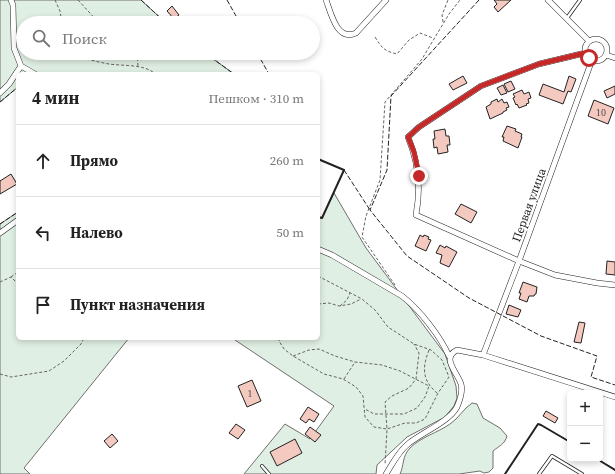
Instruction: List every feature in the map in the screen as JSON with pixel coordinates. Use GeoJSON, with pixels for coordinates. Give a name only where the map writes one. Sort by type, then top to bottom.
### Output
{"type":"FeatureCollection","features":[{"type":"Feature","properties":{"kind":"street"},"geometry":{"type":"LineString","coordinates":[[11,0],[13,5],[14,48],[16,53]]}},
{"type":"Feature","properties":{"kind":"street"},"geometry":{"type":"LineString","coordinates":[[326,0],[339,30],[350,36],[356,34],[386,0]]}},
{"type":"Feature","properties":{"kind":"street"},"geometry":{"type":"LineString","coordinates":[[548,0],[589,41]]}},
{"type":"Feature","properties":{"kind":"street"},"geometry":{"type":"LineString","coordinates":[[597,39],[606,46],[606,55],[600,60],[592,60],[585,53],[585,47],[589,41],[597,39]]}},
{"type":"Feature","properties":{"kind":"street"},"geometry":{"type":"LineString","coordinates":[[585,53],[539,64],[481,86],[419,127],[408,137],[414,152],[419,176],[420,198],[416,215],[519,261],[555,275],[615,285]]}},
{"type":"Feature","properties":{"kind":"street"},"geometry":{"type":"LineString","coordinates":[[606,55],[615,58]]}},
{"type":"Feature","properties":{"kind":"street"},"geometry":{"type":"LineString","coordinates":[[19,60],[21,66],[32,72]]}},
{"type":"Feature","properties":{"kind":"street","name":"Первая улица"},"geometry":{"type":"LineString","coordinates":[[482,355],[519,261],[592,60]]}},
{"type":"Feature","properties":{"kind":"street"},"geometry":{"type":"LineString","coordinates":[[17,72],[21,66]]}},
{"type":"Feature","properties":{"kind":"street"},"geometry":{"type":"LineString","coordinates":[[0,93],[9,84],[16,74]]}},
{"type":"Feature","properties":{"kind":"street"},"geometry":{"type":"LineString","coordinates":[[0,233],[16,221]]}},
{"type":"Feature","properties":{"kind":"street"},"geometry":{"type":"LineString","coordinates":[[320,250],[332,255],[412,303],[445,347],[461,384],[462,393],[457,408],[452,415],[417,437],[400,451],[386,474]]}},
{"type":"Feature","properties":{"kind":"street"},"geometry":{"type":"LineString","coordinates":[[449,356],[452,352],[457,350],[482,355],[615,397]]}},
{"type":"Feature","properties":{"kind":"lane"},"geometry":{"type":"LineString","coordinates":[[567,18],[580,0]]}},
{"type":"Feature","properties":{"kind":"lane"},"geometry":{"type":"LineString","coordinates":[[539,474],[552,456],[582,474]]}},
{"type":"Feature","properties":{"kind":"lane"},"geometry":{"type":"LineString","coordinates":[[262,466],[269,474]]}},
{"type":"Feature","properties":{"kind":"path"},"geometry":{"type":"LineString","coordinates":[[55,0],[61,16]]}},
{"type":"Feature","properties":{"kind":"path"},"geometry":{"type":"LineString","coordinates":[[78,0],[93,16]]}},
{"type":"Feature","properties":{"kind":"path"},"geometry":{"type":"LineString","coordinates":[[444,22],[442,15],[448,0]]}},
{"type":"Feature","properties":{"kind":"path"},"geometry":{"type":"LineString","coordinates":[[402,296],[362,237],[366,216],[380,180],[385,102],[422,58],[433,38],[460,0]]}},
{"type":"Feature","properties":{"kind":"path"},"geometry":{"type":"LineString","coordinates":[[375,37],[381,47],[388,52],[397,54],[409,40],[420,33],[433,38]]}},
{"type":"Feature","properties":{"kind":"path"},"geometry":{"type":"LineString","coordinates":[[94,60],[109,64],[138,67],[153,72]]}},
{"type":"Feature","properties":{"kind":"path"},"geometry":{"type":"LineString","coordinates":[[138,60],[138,67]]}},
{"type":"Feature","properties":{"kind":"path"},"geometry":{"type":"LineString","coordinates":[[0,282],[16,273]]}},
{"type":"Feature","properties":{"kind":"path"},"geometry":{"type":"LineString","coordinates":[[11,277],[16,282]]}},
{"type":"Feature","properties":{"kind":"path"},"geometry":{"type":"LineString","coordinates":[[279,341],[284,349],[324,374],[344,379],[356,387],[363,396],[365,417],[374,427],[387,429],[405,423],[416,423],[425,418],[438,393],[446,384],[449,377],[442,360],[429,349],[414,344],[388,326],[375,310],[362,299],[320,277]]}},
{"type":"Feature","properties":{"kind":"path"},"geometry":{"type":"LineString","coordinates":[[338,306],[347,300],[350,292]]}},
{"type":"Feature","properties":{"kind":"path"},"geometry":{"type":"LineString","coordinates":[[320,304],[329,303],[338,306],[351,304],[362,299]]}},
{"type":"Feature","properties":{"kind":"path"},"geometry":{"type":"LineString","coordinates":[[0,374],[11,377],[49,371],[64,361],[81,344],[83,340]]}},
{"type":"Feature","properties":{"kind":"path"},"geometry":{"type":"LineString","coordinates":[[385,467],[387,429],[385,402],[392,396],[409,388],[416,379],[419,353],[414,344]]}},
{"type":"Feature","properties":{"kind":"path"},"geometry":{"type":"LineString","coordinates":[[294,356],[309,350],[319,349],[355,362],[382,365],[400,371],[429,386],[438,393]]}},
{"type":"Feature","properties":{"kind":"path"},"geometry":{"type":"LineString","coordinates":[[364,408],[374,414],[404,414],[417,408],[425,397],[429,386],[425,376],[424,362],[429,349]]}},
{"type":"Feature","properties":{"kind":"path"},"geometry":{"type":"LineString","coordinates":[[344,379],[355,362]]}},
{"type":"Feature","properties":{"kind":"green space"},"geometry":{"type":"Polygon","coordinates":[[[0,0],[141,0],[158,16],[16,16],[16,60],[215,60],[231,72],[16,72],[16,89],[0,102],[0,0]]]}},
{"type":"Feature","properties":{"kind":"green space"},"geometry":{"type":"Polygon","coordinates":[[[334,193],[366,248],[445,354],[456,386],[457,398],[454,406],[445,417],[407,437],[377,465],[376,474],[244,474],[285,424],[310,439],[334,406],[235,340],[320,340],[320,218],[322,218],[334,193]]]}},
{"type":"Feature","properties":{"kind":"green space"},"geometry":{"type":"Polygon","coordinates":[[[16,213],[16,340],[127,340],[24,468],[30,474],[0,474],[0,224],[16,213]]]}},
{"type":"Feature","properties":{"kind":"green space"},"geometry":{"type":"Polygon","coordinates":[[[472,403],[477,404],[483,418],[500,428],[507,436],[503,443],[493,451],[493,468],[489,472],[484,473],[480,471],[459,474],[400,474],[407,451],[414,444],[450,424],[472,403]]]}},
{"type":"Feature","properties":{"kind":"building"},"geometry":{"type":"Polygon","coordinates":[[[494,0],[511,0],[498,12],[494,7],[497,4],[494,0]]]}},
{"type":"Feature","properties":{"kind":"building"},"geometry":{"type":"Polygon","coordinates":[[[172,6],[179,15],[171,16],[167,11],[172,6]]]}},
{"type":"Feature","properties":{"kind":"building"},"geometry":{"type":"Polygon","coordinates":[[[463,76],[467,83],[453,90],[449,84],[463,76]]]}},
{"type":"Feature","properties":{"kind":"building"},"geometry":{"type":"Polygon","coordinates":[[[569,76],[576,79],[571,92],[568,91],[563,104],[539,95],[543,84],[564,92],[569,76]]]}},
{"type":"Feature","properties":{"kind":"building"},"geometry":{"type":"Polygon","coordinates":[[[511,81],[515,89],[508,92],[504,84],[511,81]]]}},
{"type":"Feature","properties":{"kind":"building"},"geometry":{"type":"Polygon","coordinates":[[[503,85],[507,93],[501,95],[497,88],[503,85]]]}},
{"type":"Feature","properties":{"kind":"building"},"geometry":{"type":"Polygon","coordinates":[[[615,86],[615,94],[607,98],[604,91],[615,86]]]}},
{"type":"Feature","properties":{"kind":"building"},"geometry":{"type":"Polygon","coordinates":[[[522,90],[524,94],[529,92],[531,98],[528,99],[529,103],[526,104],[527,105],[519,108],[513,98],[515,97],[513,94],[522,90]]]}},
{"type":"Feature","properties":{"kind":"building"},"geometry":{"type":"Polygon","coordinates":[[[497,99],[498,102],[502,99],[504,103],[507,102],[509,107],[506,108],[507,110],[503,113],[490,119],[486,107],[497,99]]]}},
{"type":"Feature","properties":{"kind":"building"},"geometry":{"type":"Polygon","coordinates":[[[594,100],[614,108],[608,124],[588,116],[594,100]]]}},
{"type":"Feature","properties":{"kind":"building"},"geometry":{"type":"Polygon","coordinates":[[[507,126],[516,129],[515,131],[522,134],[518,148],[503,141],[504,137],[502,137],[507,126]]]}},
{"type":"Feature","properties":{"kind":"building"},"geometry":{"type":"Polygon","coordinates":[[[445,129],[446,136],[449,136],[450,145],[447,145],[448,152],[438,154],[437,147],[434,148],[434,131],[445,129]]]}},
{"type":"Feature","properties":{"kind":"building"},"geometry":{"type":"Polygon","coordinates":[[[11,174],[16,185],[0,194],[0,181],[11,174]]]}},
{"type":"Feature","properties":{"kind":"building"},"geometry":{"type":"Polygon","coordinates":[[[461,204],[477,212],[471,223],[455,214],[461,204]]]}},
{"type":"Feature","properties":{"kind":"building"},"geometry":{"type":"Polygon","coordinates":[[[420,235],[423,237],[424,235],[429,237],[428,239],[431,240],[426,251],[415,246],[420,235]]]}},
{"type":"Feature","properties":{"kind":"building"},"geometry":{"type":"Polygon","coordinates":[[[440,245],[445,248],[446,246],[457,252],[449,267],[440,263],[442,255],[436,253],[440,245]]]}},
{"type":"Feature","properties":{"kind":"building"},"geometry":{"type":"Polygon","coordinates":[[[607,261],[615,262],[615,275],[606,274],[607,261]]]}},
{"type":"Feature","properties":{"kind":"building"},"geometry":{"type":"Polygon","coordinates":[[[523,282],[537,287],[536,294],[534,296],[529,296],[527,302],[519,299],[521,293],[519,293],[523,282]]]}},
{"type":"Feature","properties":{"kind":"building"},"geometry":{"type":"Polygon","coordinates":[[[509,305],[521,310],[518,317],[506,314],[509,305]]]}},
{"type":"Feature","properties":{"kind":"building"},"geometry":{"type":"Polygon","coordinates":[[[579,322],[585,323],[581,343],[574,342],[579,322]]]}},
{"type":"Feature","properties":{"kind":"building"},"geometry":{"type":"Polygon","coordinates":[[[252,380],[261,401],[247,407],[238,386],[252,380]]]}},
{"type":"Feature","properties":{"kind":"building"},"geometry":{"type":"Polygon","coordinates":[[[308,407],[319,414],[314,422],[309,419],[306,423],[300,419],[308,407]]]}},
{"type":"Feature","properties":{"kind":"building"},"geometry":{"type":"Polygon","coordinates":[[[546,411],[558,418],[555,423],[543,416],[546,411]]]}},
{"type":"Feature","properties":{"kind":"building"},"geometry":{"type":"Polygon","coordinates":[[[236,424],[245,430],[238,439],[229,433],[236,424]]]}},
{"type":"Feature","properties":{"kind":"building"},"geometry":{"type":"Polygon","coordinates":[[[310,427],[321,435],[315,442],[305,434],[310,427]]]}},
{"type":"Feature","properties":{"kind":"building"},"geometry":{"type":"Polygon","coordinates":[[[112,434],[118,441],[110,448],[104,441],[112,434]]]}},
{"type":"Feature","properties":{"kind":"building"},"geometry":{"type":"Polygon","coordinates":[[[295,439],[302,453],[277,466],[270,452],[295,439]]]}},
{"type":"Feature","properties":{"kind":"fence"},"geometry":{"type":"LineString","coordinates":[[141,0],[158,16]]}},
{"type":"Feature","properties":{"kind":"fence"},"geometry":{"type":"LineString","coordinates":[[227,0],[236,16]]}},
{"type":"Feature","properties":{"kind":"fence"},"geometry":{"type":"LineString","coordinates":[[479,0],[391,96],[387,170],[370,210],[407,256],[469,298],[541,336],[597,356],[591,377],[615,385]]}},
{"type":"Feature","properties":{"kind":"fence"},"geometry":{"type":"LineString","coordinates":[[215,60],[231,72]]}},
{"type":"Feature","properties":{"kind":"fence"},"geometry":{"type":"LineString","coordinates":[[261,60],[268,72]]}},
{"type":"Feature","properties":{"kind":"fence"},"geometry":{"type":"LineString","coordinates":[[0,102],[16,89]]}},
{"type":"Feature","properties":{"kind":"fence"},"geometry":{"type":"LineString","coordinates":[[344,170],[370,210]]}},
{"type":"Feature","properties":{"kind":"fence"},"geometry":{"type":"LineString","coordinates":[[0,224],[16,213]]}},
{"type":"Feature","properties":{"kind":"wall"},"geometry":{"type":"LineString","coordinates":[[320,160],[344,170],[322,218],[320,218]]}},
{"type":"Feature","properties":{"kind":"wall"},"geometry":{"type":"LineString","coordinates":[[505,474],[538,424],[567,440]]}},
{"type":"Feature","properties":{"kind":"wall"},"geometry":{"type":"LineString","coordinates":[[602,462],[615,470]]}},
{"type":"Feature","properties":{"kind":"route"},"geometry":{"type":"LineString","coordinates":[[419,176],[414,152],[408,137],[419,127],[481,86],[539,64],[585,53],[589,58]]}}]}
